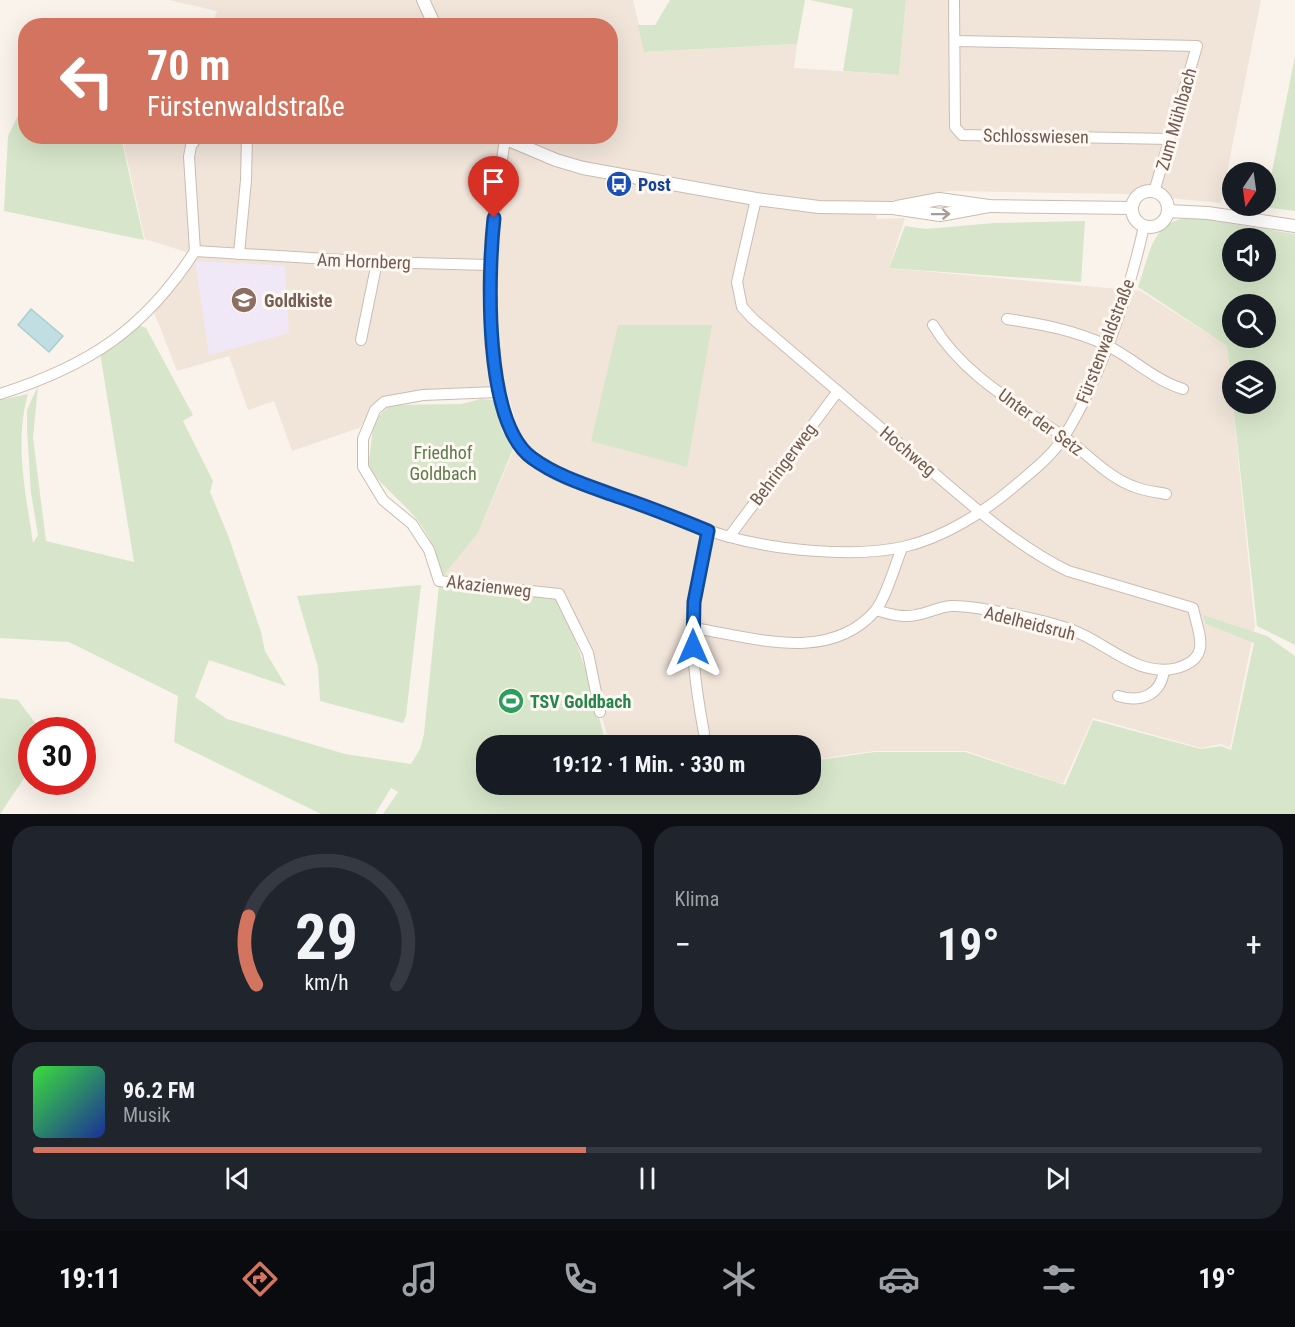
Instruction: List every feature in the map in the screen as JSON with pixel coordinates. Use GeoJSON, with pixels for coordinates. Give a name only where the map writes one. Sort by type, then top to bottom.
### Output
{"type":"FeatureCollection","features":[{"type":"Feature","properties":{"kind":"street"},"geometry":{"type":"LineString","coordinates":[[423,0],[431,18]]}},
{"type":"Feature","properties":{"kind":"street","name":"Schlosswiesen"},"geometry":{"type":"LineString","coordinates":[[954,0],[955,127],[962,135],[1170,140]]}},
{"type":"Feature","properties":{"kind":"street","name":"Zum Mühlbach"},"geometry":{"type":"LineString","coordinates":[[955,41],[1197,46],[1154,192]]}},
{"type":"Feature","properties":{"kind":"street"},"geometry":{"type":"LineString","coordinates":[[0,394],[54,375],[121,337],[158,303],[195,251],[189,157],[192,144]]}},
{"type":"Feature","properties":{"kind":"street"},"geometry":{"type":"LineString","coordinates":[[239,254],[247,144]]}},
{"type":"Feature","properties":{"kind":"street","name":"Fürstenwaldstraße"},"geometry":{"type":"LineString","coordinates":[[501,144],[489,265],[498,392],[510,429],[530,457],[558,474],[708,531],[806,551],[902,548],[950,529],[980,512],[1001,499],[1042,464],[1064,437],[1088,393],[1138,256],[1144,226]]}},
{"type":"Feature","properties":{"kind":"street"},"geometry":{"type":"LineString","coordinates":[[517,144],[583,168],[756,199],[819,207],[893,208],[940,215],[989,206],[1132,208]]}},
{"type":"Feature","properties":{"kind":"street"},"geometry":{"type":"LineString","coordinates":[[1154,192],[1164,197],[1168,211],[1160,225],[1144,226],[1133,216],[1132,208],[1139,195],[1154,192]]}},
{"type":"Feature","properties":{"kind":"street","name":"Hochweg"},"geometry":{"type":"LineString","coordinates":[[756,199],[737,282],[742,307],[980,512],[1050,562],[1068,571],[1194,608],[1202,639],[1199,652],[1191,662],[1164,670]]}},
{"type":"Feature","properties":{"kind":"street"},"geometry":{"type":"LineString","coordinates":[[1168,211],[1208,213],[1295,226]]}},
{"type":"Feature","properties":{"kind":"street","name":"Am Hornberg"},"geometry":{"type":"LineString","coordinates":[[195,251],[377,262],[489,265]]}},
{"type":"Feature","properties":{"kind":"street"},"geometry":{"type":"LineString","coordinates":[[361,340],[377,262]]}},
{"type":"Feature","properties":{"kind":"street"},"geometry":{"type":"LineString","coordinates":[[1006,319],[1060,328],[1107,345],[1166,383],[1183,389]]}},
{"type":"Feature","properties":{"kind":"street","name":"Unter der Setz"},"geometry":{"type":"LineString","coordinates":[[933,325],[946,348],[1008,400],[1064,437],[1114,476],[1135,487],[1167,494]]}},
{"type":"Feature","properties":{"kind":"street","name":"Behringerweg"},"geometry":{"type":"LineString","coordinates":[[729,537],[838,391]]}},
{"type":"Feature","properties":{"kind":"street","name":"Akazienweg"},"geometry":{"type":"LineString","coordinates":[[498,392],[423,395],[384,402],[375,410],[363,439],[363,467],[383,500],[412,524],[429,550],[439,581],[559,594],[588,653],[600,712]]}},
{"type":"Feature","properties":{"kind":"street"},"geometry":{"type":"LineString","coordinates":[[704,733],[695,685],[693,628],[694,602],[708,531]]}},
{"type":"Feature","properties":{"kind":"street"},"geometry":{"type":"LineString","coordinates":[[693,628],[800,643],[824,641],[846,635],[876,610],[902,548]]}},
{"type":"Feature","properties":{"kind":"street","name":"Adelheidsruh"},"geometry":{"type":"LineString","coordinates":[[876,610],[899,616],[915,616],[951,606],[1006,615],[1072,630],[1124,659],[1164,670]]}},
{"type":"Feature","properties":{"kind":"street"},"geometry":{"type":"LineString","coordinates":[[1118,696],[1137,699],[1147,697],[1156,690],[1162,680],[1164,670]]}},
{"type":"Feature","properties":{"kind":"shaded area"},"geometry":{"type":"Polygon","coordinates":[[[168,0],[633,0],[645,52],[797,44],[794,68],[899,75],[906,0],[1261,0],[1229,162],[1222,162],[1221,203],[1126,194],[950,191],[873,204],[877,219],[905,218],[889,268],[1141,291],[1222,343],[1222,348],[1227,348],[1228,360],[1222,360],[1222,414],[1234,414],[1255,626],[1230,748],[1221,744],[1201,748],[1093,718],[1063,784],[966,751],[875,751],[821,758],[821,735],[607,735],[562,589],[440,580],[478,533],[520,436],[506,388],[382,399],[359,428],[292,451],[274,401],[248,410],[229,356],[177,371],[154,312],[192,254],[145,239],[123,144],[618,144],[618,18],[214,18],[217,11],[168,0]]]}},
{"type":"Feature","properties":{"kind":"shaded area","name":"Goldkiste"},"geometry":{"type":"Polygon","coordinates":[[[195,261],[285,266],[289,333],[209,355],[195,261]]]}},
{"type":"Feature","properties":{"kind":"green space"},"geometry":{"type":"Polygon","coordinates":[[[670,0],[805,0],[797,44],[644,52],[638,25],[655,25],[670,0]]]}},
{"type":"Feature","properties":{"kind":"green space"},"geometry":{"type":"Polygon","coordinates":[[[810,0],[906,0],[899,75],[843,71],[853,9],[810,0]]]}},
{"type":"Feature","properties":{"kind":"green space"},"geometry":{"type":"Polygon","coordinates":[[[1295,56],[1295,211],[1276,208],[1276,162],[1274,162],[1295,56]]]}},
{"type":"Feature","properties":{"kind":"green space"},"geometry":{"type":"Polygon","coordinates":[[[18,115],[18,144],[122,144],[144,240],[4,211],[8,136],[18,115]]]}},
{"type":"Feature","properties":{"kind":"green space"},"geometry":{"type":"Polygon","coordinates":[[[1191,217],[1258,228],[1222,228],[1222,282],[1276,282],[1276,231],[1295,234],[1295,645],[1257,626],[1234,414],[1276,414],[1276,360],[1229,360],[1227,348],[1276,348],[1276,294],[1222,294],[1222,343],[1138,287],[1149,251],[1160,232],[1168,225],[1191,217]]]}},
{"type":"Feature","properties":{"kind":"green space"},"geometry":{"type":"Polygon","coordinates":[[[1085,221],[1081,282],[889,268],[905,226],[926,229],[994,223],[1085,221]]]}},
{"type":"Feature","properties":{"kind":"green space"},"geometry":{"type":"Polygon","coordinates":[[[139,325],[146,328],[193,415],[183,421],[213,481],[210,492],[228,535],[261,632],[265,651],[286,686],[209,660],[195,697],[227,719],[345,754],[411,764],[420,749],[424,734],[439,585],[554,596],[579,650],[603,735],[476,735],[476,795],[821,795],[821,759],[875,752],[965,752],[1065,785],[1093,720],[1201,749],[1221,746],[1231,750],[1254,643],[1206,624],[1203,615],[1267,636],[1295,656],[1295,814],[383,814],[398,792],[391,788],[375,814],[321,814],[174,742],[178,696],[69,642],[0,638],[0,400],[28,394],[24,412],[22,450],[33,543],[38,535],[31,493],[27,410],[38,386],[33,438],[46,541],[134,562],[100,353],[139,325]]]}},
{"type":"Feature","properties":{"kind":"green space"},"geometry":{"type":"Polygon","coordinates":[[[618,325],[712,325],[687,467],[591,441],[618,325]]]}},
{"type":"Feature","properties":{"kind":"green space","name":"Friedhof Goldbach"},"geometry":{"type":"Polygon","coordinates":[[[481,399],[495,400],[502,431],[514,447],[478,533],[440,580],[437,560],[424,529],[368,468],[374,421],[390,405],[461,404],[481,399]]]}},
{"type":"Feature","properties":{"kind":"green space"},"geometry":{"type":"Polygon","coordinates":[[[421,585],[406,716],[403,723],[320,701],[318,667],[297,596],[421,585]]]}},
{"type":"Feature","properties":{"kind":"green space"},"geometry":{"type":"Polygon","coordinates":[[[0,698],[18,700],[31,717],[18,717],[18,787],[0,814],[0,698]]]}},
{"type":"Feature","properties":{"kind":"water"},"geometry":{"type":"Polygon","coordinates":[[[31,309],[63,336],[49,352],[18,325],[31,309]]]}},
{"type":"Feature","properties":{"kind":"place","name":"Post"},"geometry":{"type":"Point","coordinates":[619,184]}},
{"type":"Feature","properties":{"kind":"place","name":"Goldkiste"},"geometry":{"type":"Point","coordinates":[244,300]}},
{"type":"Feature","properties":{"kind":"place","name":"TSV Goldbach"},"geometry":{"type":"Point","coordinates":[511,701]}},
{"type":"Feature","properties":{"kind":"route"},"geometry":{"type":"LineString","coordinates":[[494,218],[489,265],[490,299],[498,392],[510,429],[516,441],[530,457],[558,474],[708,531],[694,602],[693,647]]}}]}
